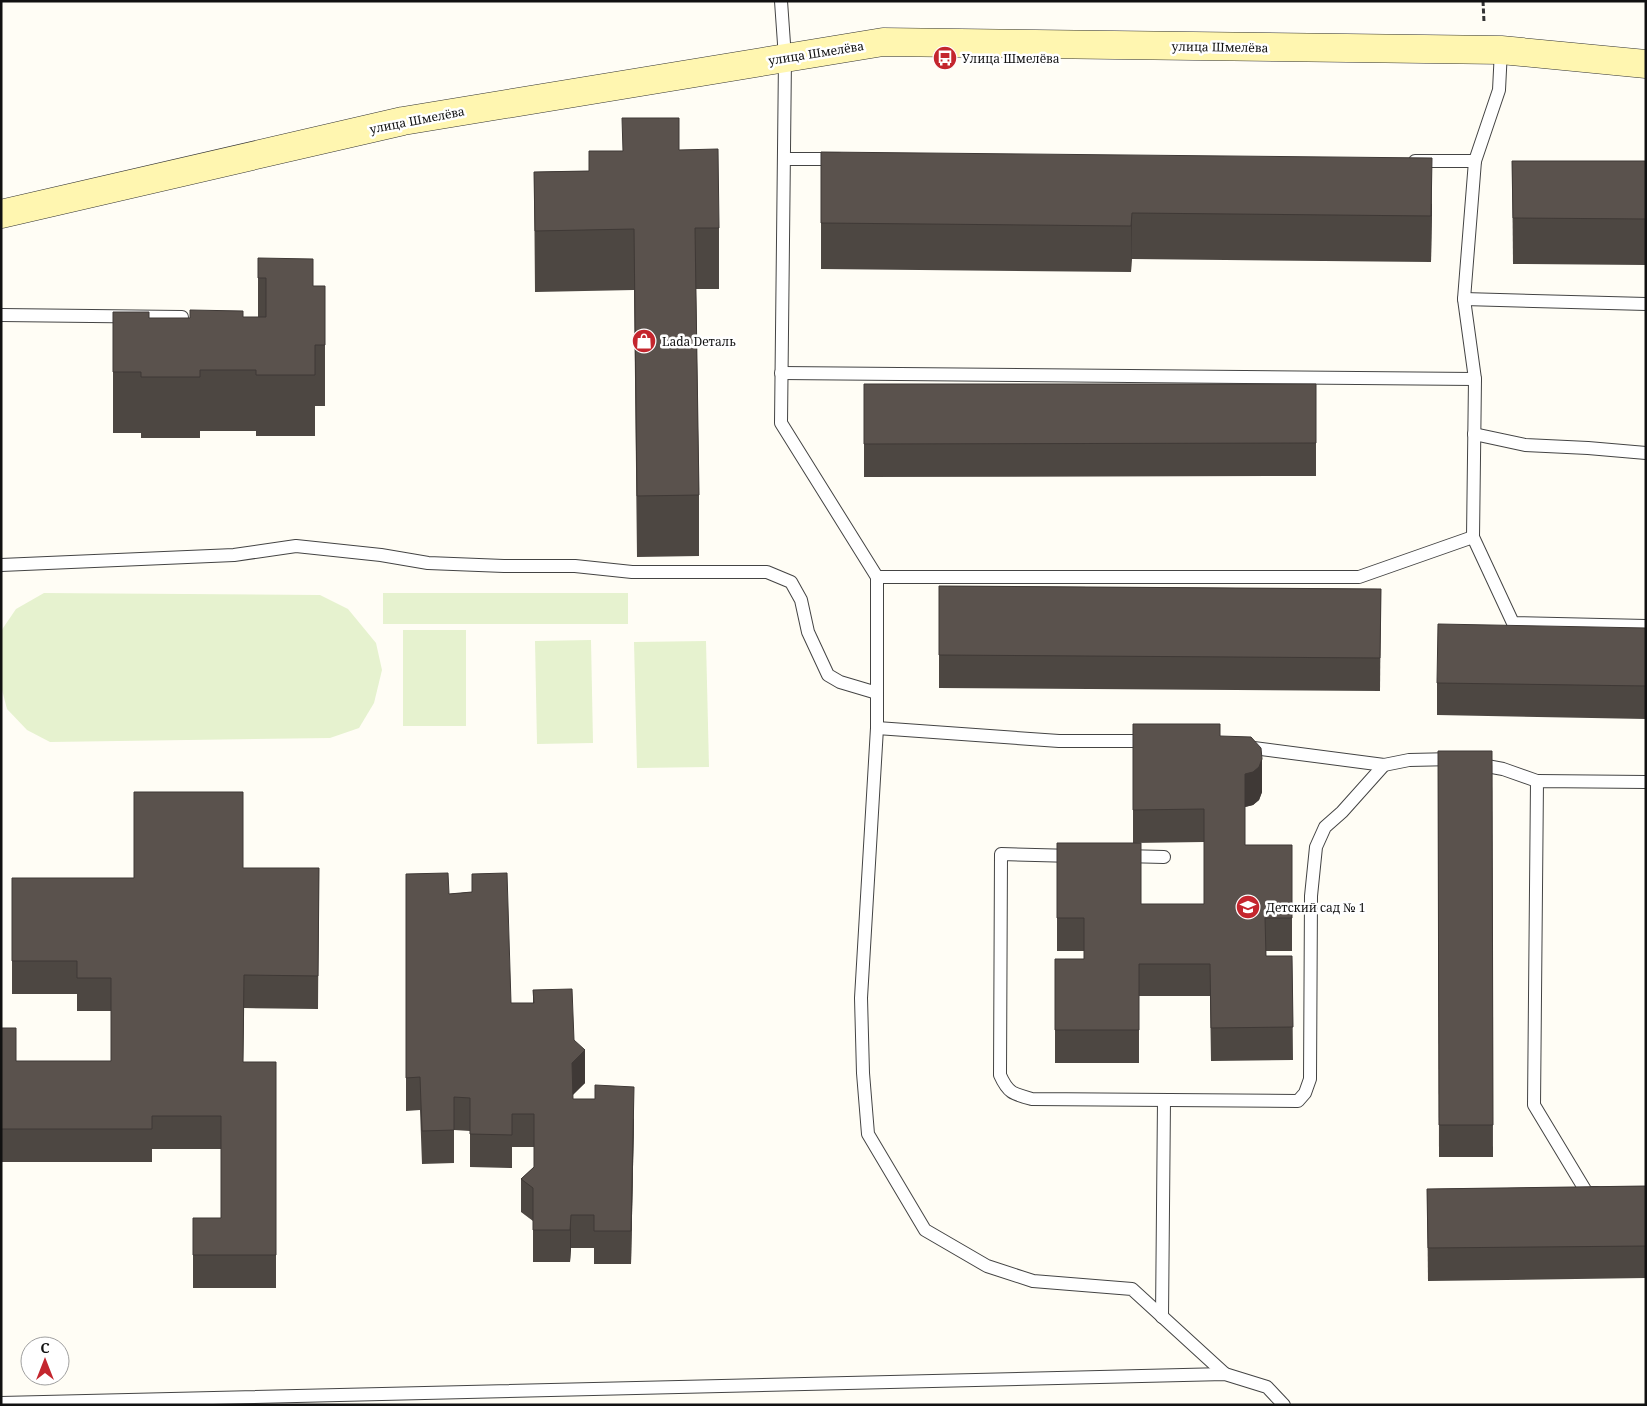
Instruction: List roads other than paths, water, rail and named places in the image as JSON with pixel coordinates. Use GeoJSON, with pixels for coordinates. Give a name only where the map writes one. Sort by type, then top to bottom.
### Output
{"type":"FeatureCollection","features":[{"type":"Feature","properties":{"kind":"main road","name":"улица Шмелёва"},"geometry":{"type":"LineString","coordinates":[[1,214],[403,122],[883,42],[1501,50],[1646,64]]}},
{"type":"Feature","properties":{"kind":"lane"},"geometry":{"type":"LineString","coordinates":[[781,1],[785,58],[781,423],[877,578],[877,728],[861,998],[863,1073],[868,1134],[925,1230],[987,1266],[1034,1281],[1132,1289],[1225,1374]]}},
{"type":"Feature","properties":{"kind":"lane"},"geometry":{"type":"LineString","coordinates":[[1501,50],[1499,90],[1475,161],[1464,299],[1475,379],[1473,537],[1513,623],[1646,626]]}},
{"type":"Feature","properties":{"kind":"lane"},"geometry":{"type":"LineString","coordinates":[[784,158],[853,159]]}},
{"type":"Feature","properties":{"kind":"lane"},"geometry":{"type":"LineString","coordinates":[[1406,161],[1475,161]]}},
{"type":"Feature","properties":{"kind":"lane"},"geometry":{"type":"LineString","coordinates":[[1464,299],[1646,304]]}},
{"type":"Feature","properties":{"kind":"lane"},"geometry":{"type":"LineString","coordinates":[[1,316],[182,316]]}},
{"type":"Feature","properties":{"kind":"lane"},"geometry":{"type":"LineString","coordinates":[[781,373],[1475,379]]}},
{"type":"Feature","properties":{"kind":"lane"},"geometry":{"type":"LineString","coordinates":[[1474,434],[1525,445],[1646,453]]}},
{"type":"Feature","properties":{"kind":"lane"},"geometry":{"type":"LineString","coordinates":[[877,578],[1359,578],[1473,537]]}},
{"type":"Feature","properties":{"kind":"lane"},"geometry":{"type":"LineString","coordinates":[[1,565],[234,555],[296,546],[382,555],[428,563],[575,566],[632,572],[767,572],[791,582],[801,600],[808,632],[828,675],[840,682],[877,693]]}},
{"type":"Feature","properties":{"kind":"lane"},"geometry":{"type":"LineString","coordinates":[[877,728],[1059,741],[1160,741]]}},
{"type":"Feature","properties":{"kind":"lane"},"geometry":{"type":"LineString","coordinates":[[1235,746],[1384,765],[1409,760],[1450,759],[1503,770],[1537,781],[1646,782]]}},
{"type":"Feature","properties":{"kind":"lane"},"geometry":{"type":"LineString","coordinates":[[1087,856],[1001,854],[1000,1075],[1005,1088],[1018,1095],[1032,1099],[1298,1101],[1305,1093],[1310,1079],[1311,896],[1316,847],[1325,827],[1342,812],[1384,765]]}},
{"type":"Feature","properties":{"kind":"lane"},"geometry":{"type":"LineString","coordinates":[[1537,781],[1534,1105],[1587,1193],[1607,1193]]}},
{"type":"Feature","properties":{"kind":"lane"},"geometry":{"type":"LineString","coordinates":[[1116,856],[1164,857]]}},
{"type":"Feature","properties":{"kind":"lane"},"geometry":{"type":"LineString","coordinates":[[1162,1316],[1164,1100]]}},
{"type":"Feature","properties":{"kind":"lane"},"geometry":{"type":"LineString","coordinates":[[1,1403],[1225,1374],[1267,1386],[1284,1405]]}},
{"type":"Feature","properties":{"kind":"place","name":"Улица Шмелёва"},"geometry":{"type":"Point","coordinates":[945,58]}},
{"type":"Feature","properties":{"kind":"place","name":"Lada Dеталь"},"geometry":{"type":"Point","coordinates":[644,341]}},
{"type":"Feature","properties":{"kind":"place","name":"Детский сад № 1"},"geometry":{"type":"Point","coordinates":[1248,907]}}]}
